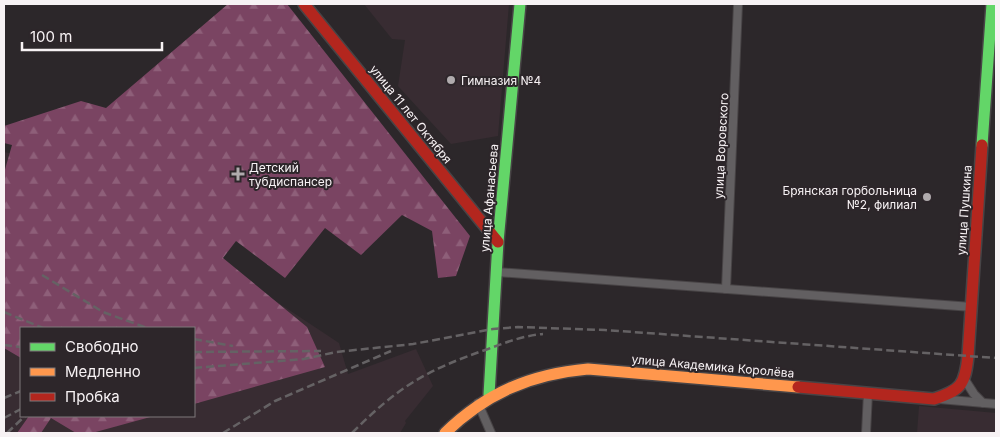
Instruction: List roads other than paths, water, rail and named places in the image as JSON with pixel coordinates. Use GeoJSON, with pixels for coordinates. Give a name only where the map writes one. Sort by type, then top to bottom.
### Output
{"type":"FeatureCollection","features":[{"type":"Feature","properties":{"kind":"main road","name":"улица 11 лет Октября"},"geometry":{"type":"LineString","coordinates":[[304,4],[498,242]]}},
{"type":"Feature","properties":{"kind":"main road","name":"улица Афанасьева"},"geometry":{"type":"LineString","coordinates":[[489,395],[498,242],[520,4]]}},
{"type":"Feature","properties":{"kind":"main road","name":"улица Пушкина"},"geometry":{"type":"LineString","coordinates":[[965,380],[972,307],[992,4]]}},
{"type":"Feature","properties":{"kind":"main road","name":"улица Академика Королёва"},"geometry":{"type":"LineString","coordinates":[[445,433],[489,395],[518,382],[547,374],[588,369],[934,399]]}},
{"type":"Feature","properties":{"kind":"main road"},"geometry":{"type":"LineString","coordinates":[[934,399],[958,391],[965,380]]}},
{"type":"Feature","properties":{"kind":"street","name":"улица Воровского"},"geometry":{"type":"LineString","coordinates":[[726,289],[738,4]]}},
{"type":"Feature","properties":{"kind":"street"},"geometry":{"type":"LineString","coordinates":[[497,272],[972,307]]}},
{"type":"Feature","properties":{"kind":"street"},"geometry":{"type":"LineString","coordinates":[[965,380],[974,394],[983,403]]}},
{"type":"Feature","properties":{"kind":"street"},"geometry":{"type":"LineString","coordinates":[[866,433],[868,393]]}},
{"type":"Feature","properties":{"kind":"street","name":"улица Академика Королёва"},"geometry":{"type":"LineString","coordinates":[[934,399],[996,404]]}},
{"type":"Feature","properties":{"kind":"street"},"geometry":{"type":"LineString","coordinates":[[478,403],[491,433]]}},
{"type":"Feature","properties":{"kind":"railway"},"geometry":{"type":"LineString","coordinates":[[42,275],[103,312],[144,327]]}},
{"type":"Feature","properties":{"kind":"railway"},"geometry":{"type":"LineString","coordinates":[[4,312],[41,327]]}},
{"type":"Feature","properties":{"kind":"railway"},"geometry":{"type":"LineString","coordinates":[[195,368],[304,359],[336,352],[413,344],[493,329],[518,327],[605,330],[996,358]]}},
{"type":"Feature","properties":{"kind":"railway"},"geometry":{"type":"LineString","coordinates":[[352,433],[384,403],[430,373],[466,357],[508,342],[543,334]]}},
{"type":"Feature","properties":{"kind":"railway"},"geometry":{"type":"LineString","coordinates":[[195,339],[233,346]]}},
{"type":"Feature","properties":{"kind":"railway"},"geometry":{"type":"LineString","coordinates":[[4,345],[20,347]]}},
{"type":"Feature","properties":{"kind":"railway"},"geometry":{"type":"LineString","coordinates":[[195,352],[321,351]]}},
{"type":"Feature","properties":{"kind":"railway"},"geometry":{"type":"LineString","coordinates":[[223,433],[275,401],[391,351]]}},
{"type":"Feature","properties":{"kind":"railway"},"geometry":{"type":"LineString","coordinates":[[4,398],[20,391]]}},
{"type":"Feature","properties":{"kind":"railway"},"geometry":{"type":"LineString","coordinates":[[4,418],[20,410]]}},
{"type":"Feature","properties":{"kind":"railway"},"geometry":{"type":"LineString","coordinates":[[7,433],[24,417]]}},
{"type":"Feature","properties":{"kind":"place","name":"Гимназия №4"},"geometry":{"type":"Point","coordinates":[451,80]}},
{"type":"Feature","properties":{"kind":"place","name":"Детский тубдиспансер"},"geometry":{"type":"Point","coordinates":[238,174]}},
{"type":"Feature","properties":{"kind":"place","name":"Брянская горбольница №2, филиал"},"geometry":{"type":"Point","coordinates":[927,197]}}]}
